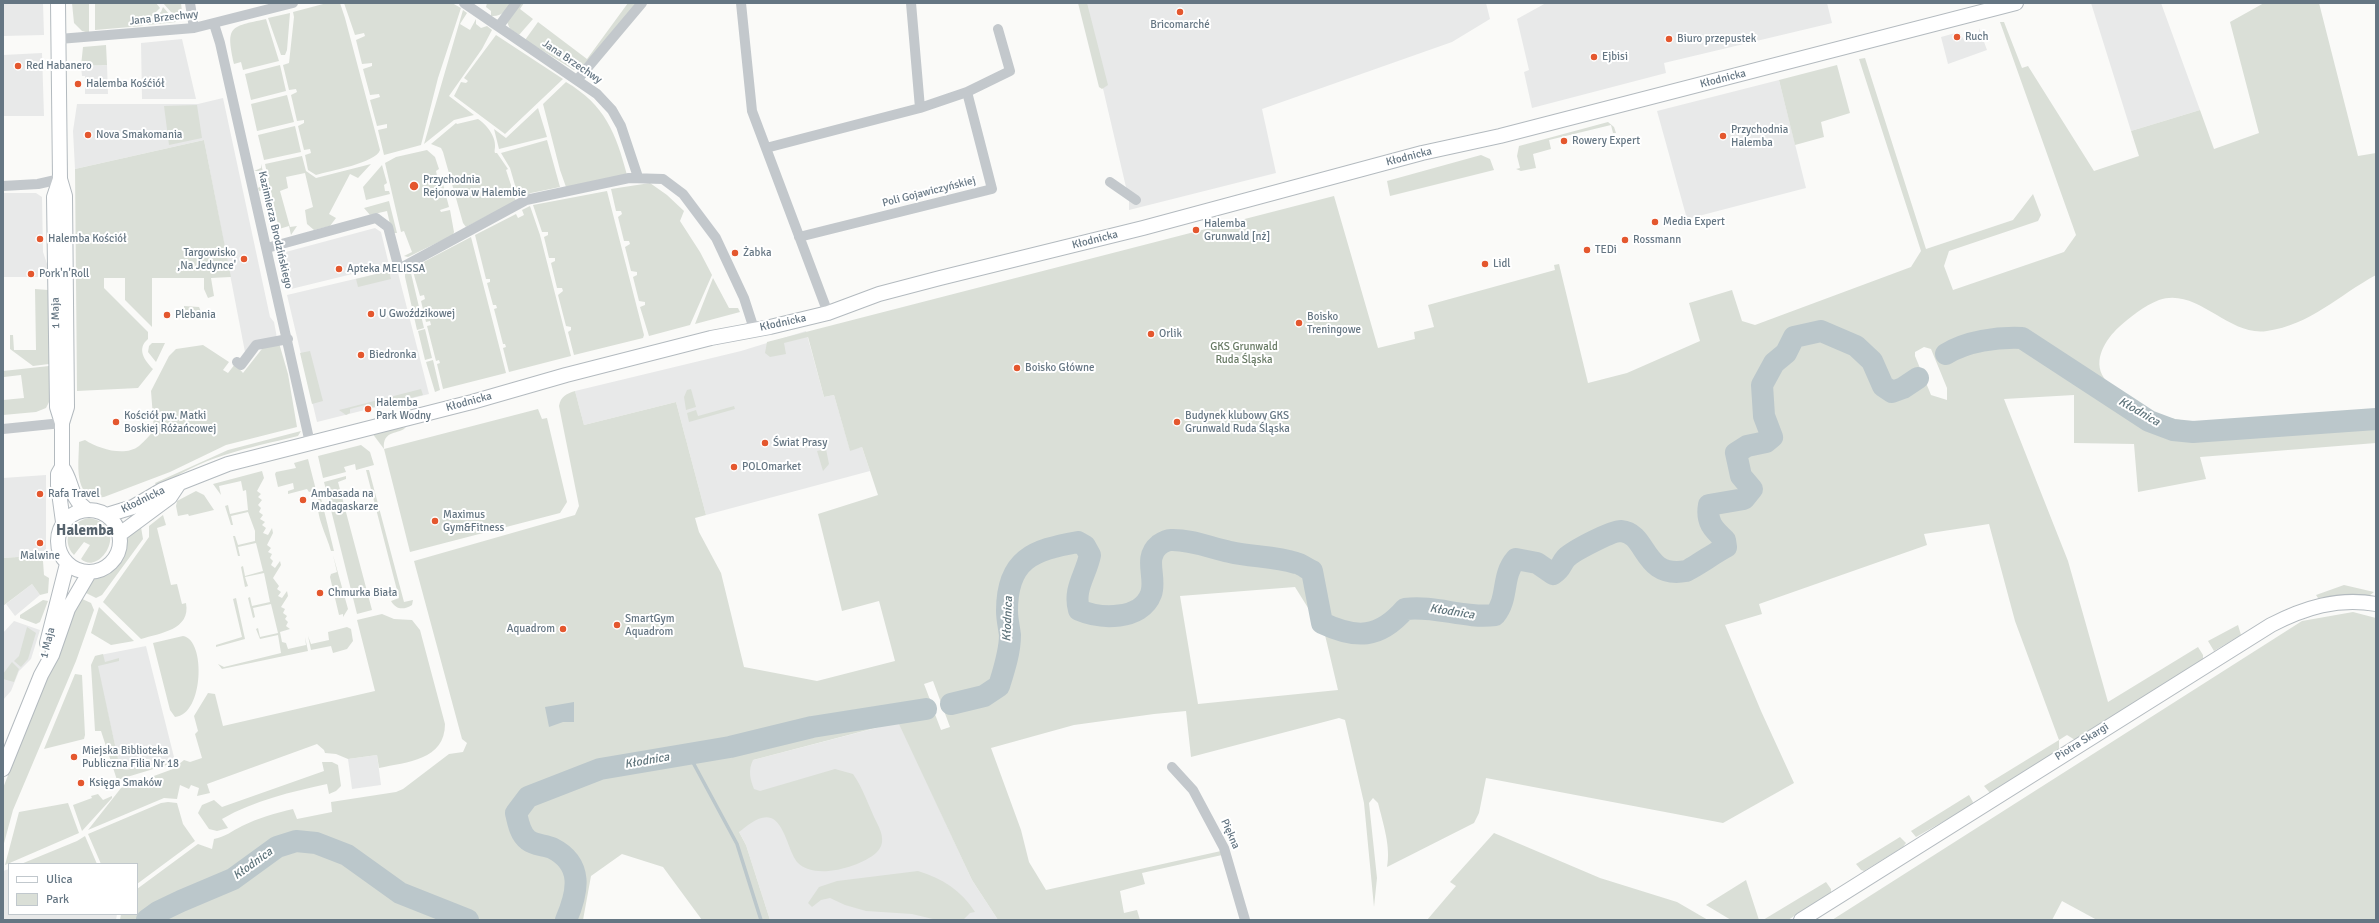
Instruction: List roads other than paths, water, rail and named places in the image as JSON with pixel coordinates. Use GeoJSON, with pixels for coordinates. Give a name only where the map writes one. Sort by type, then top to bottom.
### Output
{"type":"FeatureCollection","features":[{"type":"Feature","properties":{"kind":"street","name":"1 Maja"},"geometry":{"type":"LineString","coordinates":[[58,3],[60,179],[65,196],[67,362],[67,407],[62,422],[62,467],[58,479],[63,522]]}},
{"type":"Feature","properties":{"kind":"street","name":"1 Maja"},"geometry":{"type":"LineString","coordinates":[[58,39],[65,3]]}},
{"type":"Feature","properties":{"kind":"street"},"geometry":{"type":"LineString","coordinates":[[190,3],[194,28]]}},
{"type":"Feature","properties":{"kind":"street","name":"Jana Brzechwy"},"geometry":{"type":"LineString","coordinates":[[58,39],[194,28],[293,3]]}},
{"type":"Feature","properties":{"kind":"street","name":"Jana Brzechwy"},"geometry":{"type":"LineString","coordinates":[[464,3],[578,79],[597,94],[616,116],[625,135],[638,177]]}},
{"type":"Feature","properties":{"kind":"street"},"geometry":{"type":"LineString","coordinates":[[499,26],[516,3]]}},
{"type":"Feature","properties":{"kind":"street"},"geometry":{"type":"LineString","coordinates":[[578,79],[642,3]]}},
{"type":"Feature","properties":{"kind":"street"},"geometry":{"type":"LineString","coordinates":[[741,3],[752,111],[828,313]]}},
{"type":"Feature","properties":{"kind":"street"},"geometry":{"type":"LineString","coordinates":[[911,3],[920,108]]}},
{"type":"Feature","properties":{"kind":"street","name":"Kłodnicka"},"geometry":{"type":"LineString","coordinates":[[107,515],[133,507],[162,490],[178,485],[228,464],[472,402],[566,375],[711,338],[828,313],[879,294],[940,278],[1143,228],[1415,155],[1500,136],[2016,3]]}},
{"type":"Feature","properties":{"kind":"street","name":"Kazimierza Brodzińskiego"},"geometry":{"type":"LineString","coordinates":[[214,24],[220,39],[310,443]]}},
{"type":"Feature","properties":{"kind":"street"},"geometry":{"type":"LineString","coordinates":[[766,148],[920,108],[968,92],[1010,72],[998,29]]}},
{"type":"Feature","properties":{"kind":"street","name":"Poli Gojawiczyńskiej"},"geometry":{"type":"LineString","coordinates":[[799,237],[992,189],[968,92]]}},
{"type":"Feature","properties":{"kind":"street"},"geometry":{"type":"LineString","coordinates":[[267,248],[376,218],[388,227],[399,269],[526,200],[638,177],[663,179],[683,194],[716,238],[744,298],[754,329]]}},
{"type":"Feature","properties":{"kind":"street"},"geometry":{"type":"LineString","coordinates":[[3,186],[38,184],[60,179]]}},
{"type":"Feature","properties":{"kind":"street"},"geometry":{"type":"LineString","coordinates":[[1110,182],[1136,200]]}},
{"type":"Feature","properties":{"kind":"street"},"geometry":{"type":"LineString","coordinates":[[237,362],[241,365],[256,345],[288,339]]}},
{"type":"Feature","properties":{"kind":"street"},"geometry":{"type":"LineString","coordinates":[[3,428],[62,422]]}},
{"type":"Feature","properties":{"kind":"street","name":"1 Maja"},"geometry":{"type":"LineString","coordinates":[[62,467],[68,475],[72,493],[80,505],[86,509]]}},
{"type":"Feature","properties":{"kind":"street","name":"Kłodnicka"},"geometry":{"type":"LineString","coordinates":[[120,534],[170,497],[178,485]]}},
{"type":"Feature","properties":{"kind":"street"},"geometry":{"type":"LineString","coordinates":[[86,509],[98,511],[107,515],[115,523],[120,534],[120,549],[113,562],[103,570],[89,573],[76,570],[67,564],[60,555],[57,541],[63,522],[74,513],[86,509]]}},
{"type":"Feature","properties":{"kind":"street","name":"1 Maja"},"geometry":{"type":"LineString","coordinates":[[41,675],[67,564]]}},
{"type":"Feature","properties":{"kind":"street","name":"1 Maja"},"geometry":{"type":"LineString","coordinates":[[3,769],[41,675],[52,655],[68,610],[89,573]]}},
{"type":"Feature","properties":{"kind":"street","name":"Piotra Skargi"},"geometry":{"type":"LineString","coordinates":[[1801,920],[2271,625],[2290,615],[2321,605],[2351,602],[2376,604]]}},
{"type":"Feature","properties":{"kind":"street","name":"Piękna"},"geometry":{"type":"LineString","coordinates":[[1172,767],[1193,790],[1222,842],[1245,920]]}},
{"type":"Feature","properties":{"kind":"waterway","name":"Kłodnica"},"geometry":{"type":"LineString","coordinates":[[951,704],[984,696],[999,686],[1009,648],[1010,635],[1007,611],[1008,593],[1012,579],[1018,568],[1026,560],[1048,549],[1078,542],[1085,546],[1090,555],[1079,589],[1079,610],[1098,615],[1119,616],[1138,609],[1146,603],[1151,594],[1152,588],[1153,581],[1151,562],[1154,550],[1159,545],[1170,540],[1193,542],[1230,552],[1280,559],[1302,565],[1312,571],[1322,623],[1346,632],[1356,634],[1376,631],[1386,626],[1405,609],[1416,608],[1472,615],[1495,615],[1502,601],[1508,573],[1516,559],[1537,563],[1553,574],[1566,558],[1576,551],[1592,542],[1621,531],[1630,534],[1636,539],[1653,562],[1661,568],[1672,572],[1686,571],[1726,547],[1725,540],[1711,525],[1708,511],[1709,505],[1744,499],[1752,489],[1741,476],[1736,453],[1747,446],[1766,442],[1772,437],[1764,416],[1762,385],[1774,363],[1786,353],[1794,337],[1821,331],[1856,346],[1872,361],[1883,386],[1892,392],[1903,388],[1918,378]]}},
{"type":"Feature","properties":{"kind":"waterway","name":"Kłodnica"},"geometry":{"type":"LineString","coordinates":[[1946,354],[1963,346],[1982,341],[2003,338],[2022,338],[2149,421],[2173,430],[2193,432],[2376,419]]}},
{"type":"Feature","properties":{"kind":"waterway","name":"Kłodnica"},"geometry":{"type":"LineString","coordinates":[[566,920],[575,889],[576,880],[574,870],[569,862],[552,848],[530,842],[523,835],[516,813],[528,797],[600,769],[730,747],[812,727],[926,709]]}},
{"type":"Feature","properties":{"kind":"waterway"},"geometry":{"type":"LineString","coordinates":[[689,755],[737,844],[761,920]]}},
{"type":"Feature","properties":{"kind":"waterway","name":"Kłodnica"},"geometry":{"type":"LineString","coordinates":[[147,920],[158,912],[181,901],[233,879],[277,847],[296,841],[316,843],[347,855],[400,893],[468,920]]}},
{"type":"Feature","properties":{"kind":"place","name":"Bricomarché"},"geometry":{"type":"Point","coordinates":[1180,12]}},
{"type":"Feature","properties":{"kind":"place","name":"Ruch"},"geometry":{"type":"Point","coordinates":[1957,37]}},
{"type":"Feature","properties":{"kind":"place","name":"Biuro przepustek"},"geometry":{"type":"Point","coordinates":[1669,39]}},
{"type":"Feature","properties":{"kind":"place","name":"Ejbisi"},"geometry":{"type":"Point","coordinates":[1594,57]}},
{"type":"Feature","properties":{"kind":"place","name":"Red Habanero"},"geometry":{"type":"Point","coordinates":[18,66]}},
{"type":"Feature","properties":{"kind":"place","name":"Halemba Kośćiół"},"geometry":{"type":"Point","coordinates":[78,84]}},
{"type":"Feature","properties":{"kind":"place","name":"Nova Smakomania"},"geometry":{"type":"Point","coordinates":[88,135]}},
{"type":"Feature","properties":{"kind":"place","name":"Przychodnia Halemba"},"geometry":{"type":"Point","coordinates":[1723,136]}},
{"type":"Feature","properties":{"kind":"place","name":"Rowery Expert"},"geometry":{"type":"Point","coordinates":[1564,141]}},
{"type":"Feature","properties":{"kind":"place","name":"Przychodnia Rejonowa w Halembie"},"geometry":{"type":"Point","coordinates":[414,186]}},
{"type":"Feature","properties":{"kind":"place","name":"Media Expert"},"geometry":{"type":"Point","coordinates":[1655,222]}},
{"type":"Feature","properties":{"kind":"place","name":"Halemba Grunwald [nż]"},"geometry":{"type":"Point","coordinates":[1196,230]}},
{"type":"Feature","properties":{"kind":"place","name":"Halemba Kościół"},"geometry":{"type":"Point","coordinates":[40,239]}},
{"type":"Feature","properties":{"kind":"place","name":"Rossmann"},"geometry":{"type":"Point","coordinates":[1625,240]}},
{"type":"Feature","properties":{"kind":"place","name":"TEDi"},"geometry":{"type":"Point","coordinates":[1587,250]}},
{"type":"Feature","properties":{"kind":"place","name":"Żabka"},"geometry":{"type":"Point","coordinates":[735,253]}},
{"type":"Feature","properties":{"kind":"place","name":"Targowisko ,Na Jedynce'"},"geometry":{"type":"Point","coordinates":[244,259]}},
{"type":"Feature","properties":{"kind":"place","name":"Lidl"},"geometry":{"type":"Point","coordinates":[1485,264]}},
{"type":"Feature","properties":{"kind":"place","name":"Apteka MELISSA"},"geometry":{"type":"Point","coordinates":[339,269]}},
{"type":"Feature","properties":{"kind":"place","name":"Pork'n'Roll"},"geometry":{"type":"Point","coordinates":[31,274]}},
{"type":"Feature","properties":{"kind":"place","name":"U Gwoździkowej"},"geometry":{"type":"Point","coordinates":[371,314]}},
{"type":"Feature","properties":{"kind":"place","name":"Plebania"},"geometry":{"type":"Point","coordinates":[167,315]}},
{"type":"Feature","properties":{"kind":"place","name":"Boisko Treningowe"},"geometry":{"type":"Point","coordinates":[1299,323]}},
{"type":"Feature","properties":{"kind":"place","name":"Orlik"},"geometry":{"type":"Point","coordinates":[1151,334]}},
{"type":"Feature","properties":{"kind":"place","name":"Biedronka"},"geometry":{"type":"Point","coordinates":[361,355]}},
{"type":"Feature","properties":{"kind":"place","name":"Boisko Główne"},"geometry":{"type":"Point","coordinates":[1017,368]}},
{"type":"Feature","properties":{"kind":"place","name":"Halemba Park Wodny"},"geometry":{"type":"Point","coordinates":[368,409]}},
{"type":"Feature","properties":{"kind":"place","name":"Kościół pw. Matki Boskiej Różańcowej"},"geometry":{"type":"Point","coordinates":[116,422]}},
{"type":"Feature","properties":{"kind":"place","name":"Budynek klubowy GKS Grunwald Ruda Śląska"},"geometry":{"type":"Point","coordinates":[1177,422]}},
{"type":"Feature","properties":{"kind":"place","name":"Świat Prasy"},"geometry":{"type":"Point","coordinates":[765,443]}},
{"type":"Feature","properties":{"kind":"place","name":"POLOmarket"},"geometry":{"type":"Point","coordinates":[734,467]}},
{"type":"Feature","properties":{"kind":"place","name":"Rafa Travel"},"geometry":{"type":"Point","coordinates":[40,494]}},
{"type":"Feature","properties":{"kind":"place","name":"Ambasada na Madagaskarze"},"geometry":{"type":"Point","coordinates":[303,500]}},
{"type":"Feature","properties":{"kind":"place","name":"Maximus Gym&Fitness"},"geometry":{"type":"Point","coordinates":[435,521]}},
{"type":"Feature","properties":{"kind":"place","name":"Malwine"},"geometry":{"type":"Point","coordinates":[40,543]}},
{"type":"Feature","properties":{"kind":"place","name":"Chmurka Biała"},"geometry":{"type":"Point","coordinates":[320,593]}},
{"type":"Feature","properties":{"kind":"place","name":"SmartGym Aquadrom"},"geometry":{"type":"Point","coordinates":[617,625]}},
{"type":"Feature","properties":{"kind":"place","name":"Aquadrom"},"geometry":{"type":"Point","coordinates":[563,629]}},
{"type":"Feature","properties":{"kind":"place","name":"Miejska Biblioteka Publiczna Filia Nr 18"},"geometry":{"type":"Point","coordinates":[74,757]}},
{"type":"Feature","properties":{"kind":"place","name":"Księga Smaków"},"geometry":{"type":"Point","coordinates":[81,783]}},
{"type":"Feature","properties":{"kind":"district","name":"Halemba"},"geometry":{"type":"Point","coordinates":[85,531]}},
{"type":"Feature","properties":{"kind":"park label","name":"GKS Grunwald Ruda Śląska"},"geometry":{"type":"Point","coordinates":[1244,353]}}]}
